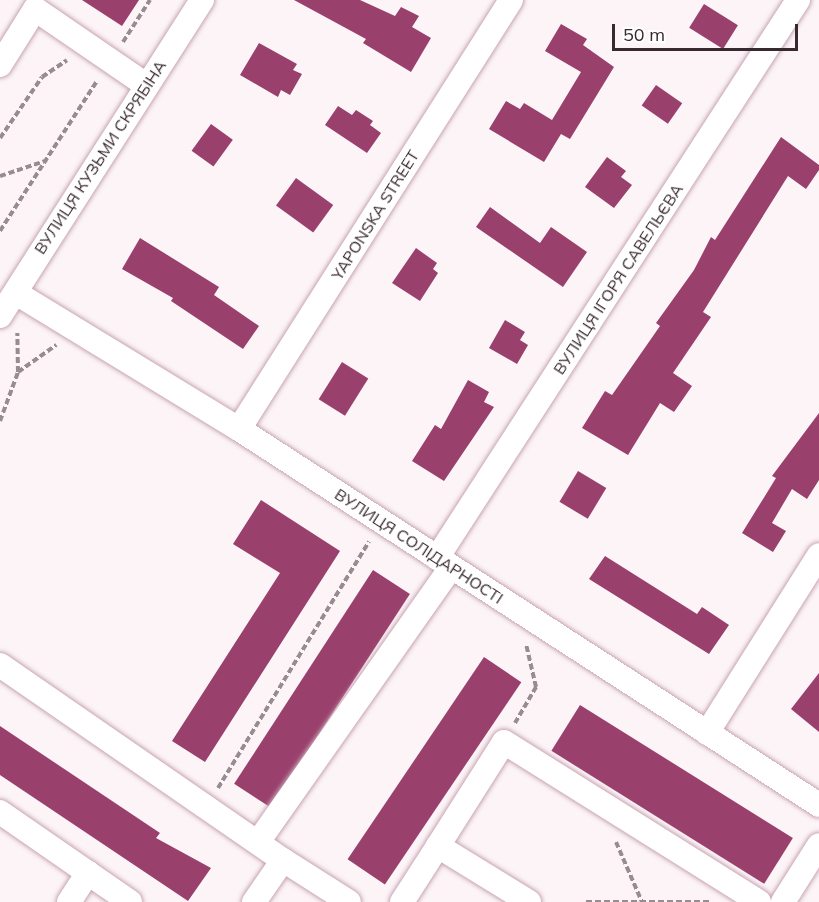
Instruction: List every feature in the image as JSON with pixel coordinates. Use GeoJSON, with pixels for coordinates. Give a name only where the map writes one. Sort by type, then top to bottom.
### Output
{"type":"FeatureCollection","features":[{"type":"Feature","properties":{"kind":"street","name":"ВУЛИЦЯ КУЗЬМИ СКРЯБІНА"},"geometry":{"type":"LineString","coordinates":[[0,316],[202,0]]}},
{"type":"Feature","properties":{"kind":"street","name":"YAPONSKA STREET"},"geometry":{"type":"LineString","coordinates":[[239,429],[511,0]]}},
{"type":"Feature","properties":{"kind":"street","name":"ВУЛИЦЯ ІГОРЯ САВЕЛЬЄВА"},"geometry":{"type":"LineString","coordinates":[[258,842],[444,562],[798,0]]}},
{"type":"Feature","properties":{"kind":"street"},"geometry":{"type":"LineString","coordinates":[[0,65],[38,4],[146,85]]}},
{"type":"Feature","properties":{"kind":"street","name":"ВУЛИЦЯ СОЛІДАРНОСТІ"},"geometry":{"type":"LineString","coordinates":[[16,293],[239,429],[819,805]]}},
{"type":"Feature","properties":{"kind":"street"},"geometry":{"type":"LineString","coordinates":[[707,733],[819,555]]}},
{"type":"Feature","properties":{"kind":"street"},"geometry":{"type":"LineString","coordinates":[[0,665],[283,860],[349,902]]}},
{"type":"Feature","properties":{"kind":"street"},"geometry":{"type":"LineString","coordinates":[[402,902],[504,742],[759,902]]}},
{"type":"Feature","properties":{"kind":"street"},"geometry":{"type":"LineString","coordinates":[[0,812],[130,902]]}},
{"type":"Feature","properties":{"kind":"street"},"geometry":{"type":"LineString","coordinates":[[783,902],[819,845]]}},
{"type":"Feature","properties":{"kind":"street"},"geometry":{"type":"LineString","coordinates":[[438,846],[529,902]]}},
{"type":"Feature","properties":{"kind":"street"},"geometry":{"type":"LineString","coordinates":[[254,902],[283,860]]}},
{"type":"Feature","properties":{"kind":"street"},"geometry":{"type":"LineString","coordinates":[[69,902],[88,873]]}},
{"type":"Feature","properties":{"kind":"path"},"geometry":{"type":"LineString","coordinates":[[0,231],[150,0]]}},
{"type":"Feature","properties":{"kind":"path"},"geometry":{"type":"LineString","coordinates":[[0,138],[42,77],[90,45]]}},
{"type":"Feature","properties":{"kind":"path"},"geometry":{"type":"LineString","coordinates":[[0,176],[45,161]]}},
{"type":"Feature","properties":{"kind":"path"},"geometry":{"type":"LineString","coordinates":[[0,421],[18,372],[16,293]]}},
{"type":"Feature","properties":{"kind":"path"},"geometry":{"type":"LineString","coordinates":[[18,372],[76,330]]}},
{"type":"Feature","properties":{"kind":"path"},"geometry":{"type":"LineString","coordinates":[[206,807],[381,522]]}},
{"type":"Feature","properties":{"kind":"path"},"geometry":{"type":"LineString","coordinates":[[504,742],[536,687],[517,610]]}},
{"type":"Feature","properties":{"kind":"path"},"geometry":{"type":"LineString","coordinates":[[615,840],[642,901]]}},
{"type":"Feature","properties":{"kind":"path"},"geometry":{"type":"LineString","coordinates":[[586,902],[723,902]]}},
{"type":"Feature","properties":{"kind":"building"},"geometry":{"type":"Polygon","coordinates":[[[82,0],[139,0],[122,26],[82,0]]]}},
{"type":"Feature","properties":{"kind":"building"},"geometry":{"type":"Polygon","coordinates":[[[294,0],[360,0],[395,16],[401,7],[419,16],[412,27],[431,38],[411,72],[363,43],[366,39],[294,0]]]}},
{"type":"Feature","properties":{"kind":"building"},"geometry":{"type":"Polygon","coordinates":[[[704,4],[738,25],[723,49],[689,28],[704,4]]]}},
{"type":"Feature","properties":{"kind":"building"},"geometry":{"type":"Polygon","coordinates":[[[561,24],[587,39],[583,45],[614,67],[570,139],[561,134],[544,162],[489,129],[506,101],[520,109],[524,103],[552,120],[581,72],[545,51],[561,24]]]}},
{"type":"Feature","properties":{"kind":"building"},"geometry":{"type":"Polygon","coordinates":[[[259,43],[297,64],[293,70],[302,74],[290,95],[281,90],[278,97],[240,75],[259,43]]]}},
{"type":"Feature","properties":{"kind":"building"},"geometry":{"type":"Polygon","coordinates":[[[656,85],[682,103],[668,124],[642,105],[656,85]]]}},
{"type":"Feature","properties":{"kind":"building"},"geometry":{"type":"Polygon","coordinates":[[[338,106],[352,115],[356,110],[373,121],[370,125],[381,133],[367,153],[325,125],[338,106]]]}},
{"type":"Feature","properties":{"kind":"building"},"geometry":{"type":"Polygon","coordinates":[[[211,124],[233,140],[213,167],[192,151],[211,124]]]}},
{"type":"Feature","properties":{"kind":"building"},"geometry":{"type":"Polygon","coordinates":[[[781,137],[819,165],[819,170],[806,189],[788,176],[703,312],[711,317],[673,373],[692,386],[674,412],[660,403],[628,455],[582,428],[605,391],[612,395],[660,326],[656,323],[694,270],[711,237],[715,240],[781,137]]]}},
{"type":"Feature","properties":{"kind":"building"},"geometry":{"type":"Polygon","coordinates":[[[607,157],[626,171],[621,177],[632,185],[614,208],[585,187],[607,157]]]}},
{"type":"Feature","properties":{"kind":"building"},"geometry":{"type":"Polygon","coordinates":[[[296,178],[333,205],[313,233],[276,206],[296,178]]]}},
{"type":"Feature","properties":{"kind":"building"},"geometry":{"type":"Polygon","coordinates":[[[490,207],[540,243],[551,227],[587,252],[563,287],[476,227],[490,207]]]}},
{"type":"Feature","properties":{"kind":"building"},"geometry":{"type":"Polygon","coordinates":[[[140,238],[219,287],[214,295],[259,326],[243,349],[171,301],[173,298],[122,269],[140,238]]]}},
{"type":"Feature","properties":{"kind":"building"},"geometry":{"type":"Polygon","coordinates":[[[416,248],[437,263],[433,269],[438,273],[420,301],[392,283],[416,248]]]}},
{"type":"Feature","properties":{"kind":"building"},"geometry":{"type":"Polygon","coordinates":[[[505,320],[525,332],[520,340],[528,345],[517,364],[489,348],[505,320]]]}},
{"type":"Feature","properties":{"kind":"building"},"geometry":{"type":"Polygon","coordinates":[[[342,362],[368,378],[345,416],[319,399],[342,362]]]}},
{"type":"Feature","properties":{"kind":"building"},"geometry":{"type":"Polygon","coordinates":[[[468,380],[489,392],[484,402],[494,407],[444,481],[412,461],[435,425],[441,429],[468,380]]]}},
{"type":"Feature","properties":{"kind":"building"},"geometry":{"type":"Polygon","coordinates":[[[819,413],[819,480],[807,499],[792,489],[772,523],[786,531],[773,552],[742,533],[776,478],[772,476],[819,413]]]}},
{"type":"Feature","properties":{"kind":"building"},"geometry":{"type":"Polygon","coordinates":[[[578,471],[606,488],[588,519],[559,502],[578,471]]]}},
{"type":"Feature","properties":{"kind":"building"},"geometry":{"type":"Polygon","coordinates":[[[261,500],[340,551],[205,762],[172,741],[280,573],[233,544],[261,500]]]}},
{"type":"Feature","properties":{"kind":"building"},"geometry":{"type":"Polygon","coordinates":[[[605,556],[697,614],[702,607],[729,625],[709,654],[589,579],[605,556]]]}},
{"type":"Feature","properties":{"kind":"building"},"geometry":{"type":"Polygon","coordinates":[[[373,570],[410,594],[271,808],[234,784],[373,570]]]}},
{"type":"Feature","properties":{"kind":"building"},"geometry":{"type":"Polygon","coordinates":[[[484,657],[521,682],[385,884],[348,859],[484,657]]]}},
{"type":"Feature","properties":{"kind":"building"},"geometry":{"type":"Polygon","coordinates":[[[819,673],[819,732],[791,709],[819,673]]]}},
{"type":"Feature","properties":{"kind":"building"},"geometry":{"type":"Polygon","coordinates":[[[580,705],[793,838],[764,884],[551,751],[580,705]]]}},
{"type":"Feature","properties":{"kind":"building"},"geometry":{"type":"Polygon","coordinates":[[[0,726],[160,833],[156,838],[211,868],[188,901],[0,775],[0,726]]]}}]}
